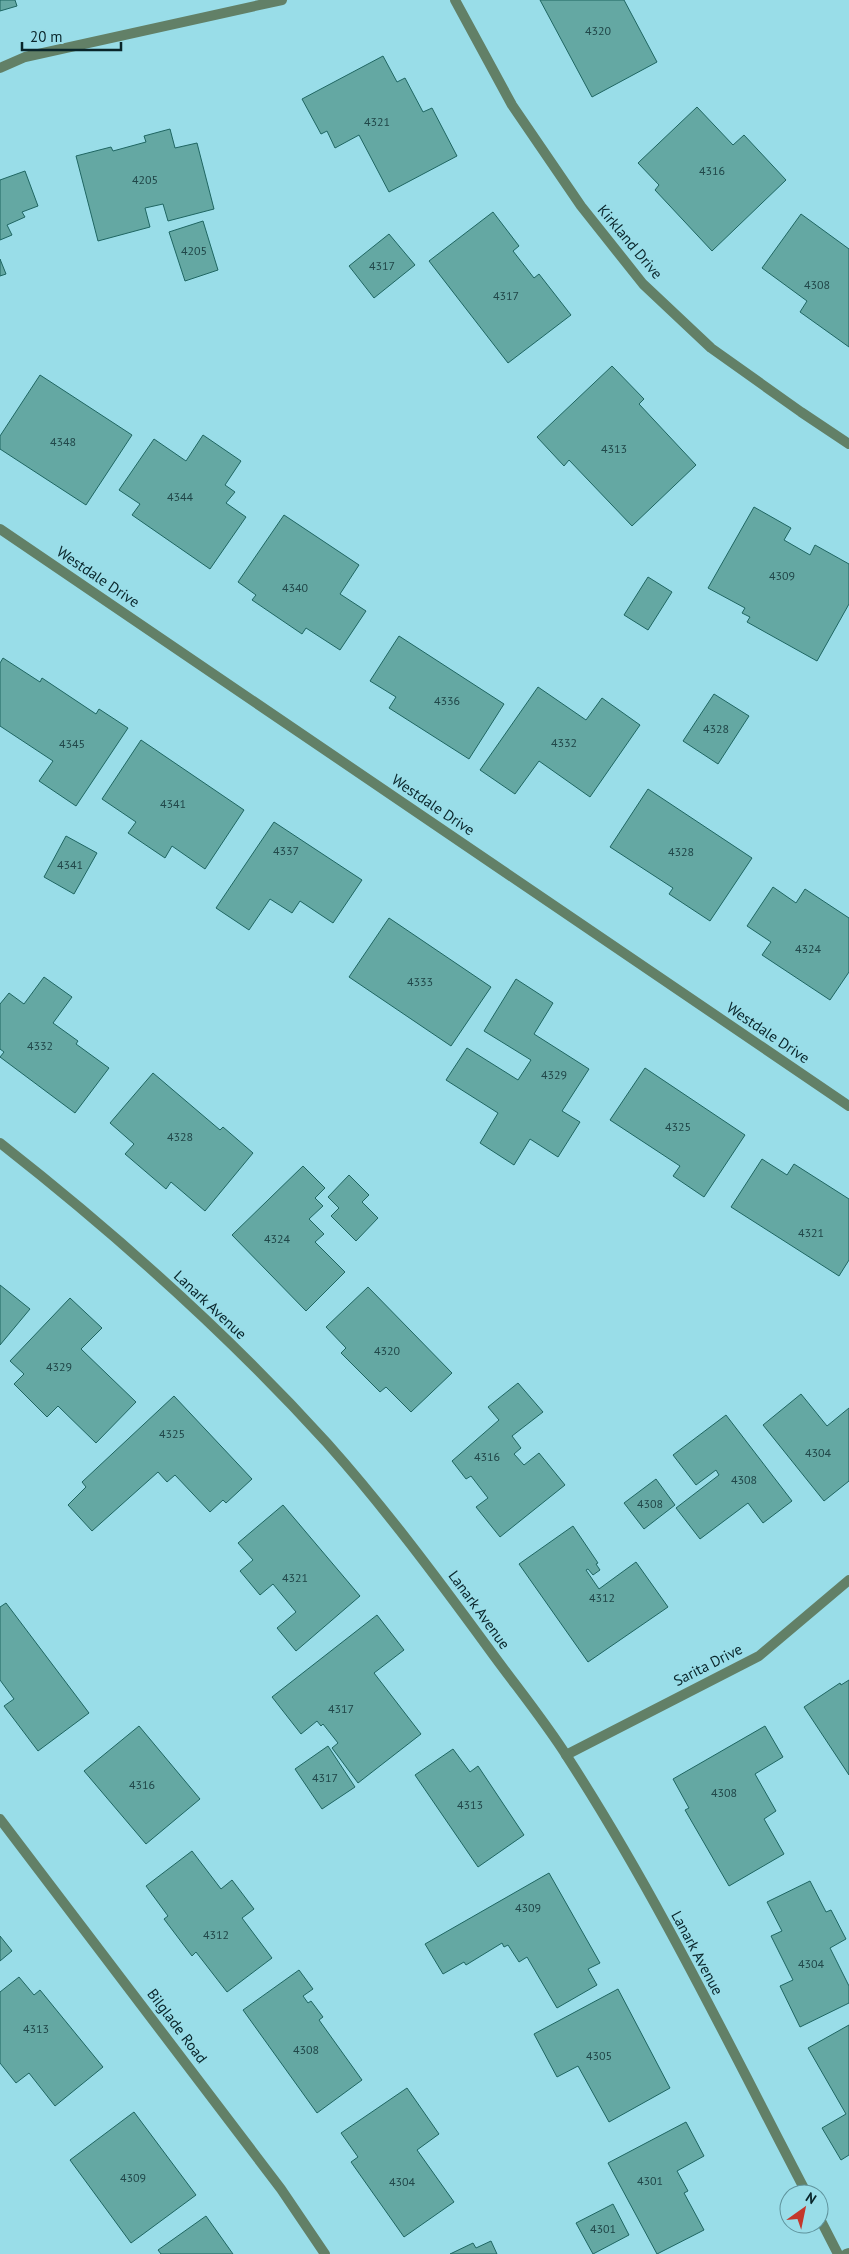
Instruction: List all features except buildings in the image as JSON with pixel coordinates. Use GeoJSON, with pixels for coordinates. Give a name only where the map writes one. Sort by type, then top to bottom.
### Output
{"type":"FeatureCollection","features":[{"type":"Feature","properties":{"kind":"street"},"geometry":{"type":"LineString","coordinates":[[0,68],[25,57],[282,0]]}},
{"type":"Feature","properties":{"kind":"street","name":"Kirkland Drive"},"geometry":{"type":"LineString","coordinates":[[455,0],[512,105],[581,206],[643,284],[711,348],[849,444]]}},
{"type":"Feature","properties":{"kind":"street","name":"Westdale Drive"},"geometry":{"type":"LineString","coordinates":[[0,529],[849,1106]]}},
{"type":"Feature","properties":{"kind":"street","name":"Lanark Avenue"},"geometry":{"type":"LineString","coordinates":[[0,1143],[58,1189],[196,1311],[326,1442],[381,1506],[566,1755],[634,1865],[802,2184]]}},
{"type":"Feature","properties":{"kind":"street","name":"Sarita Drive"},"geometry":{"type":"LineString","coordinates":[[566,1755],[759,1656],[849,1580]]}},
{"type":"Feature","properties":{"kind":"street","name":"Bilglade Road"},"geometry":{"type":"LineString","coordinates":[[0,1819],[281,2189],[326,2254]]}},
{"type":"Feature","properties":{"kind":"street"},"geometry":{"type":"LineString","coordinates":[[828,2234],[838,2254]]}}]}
